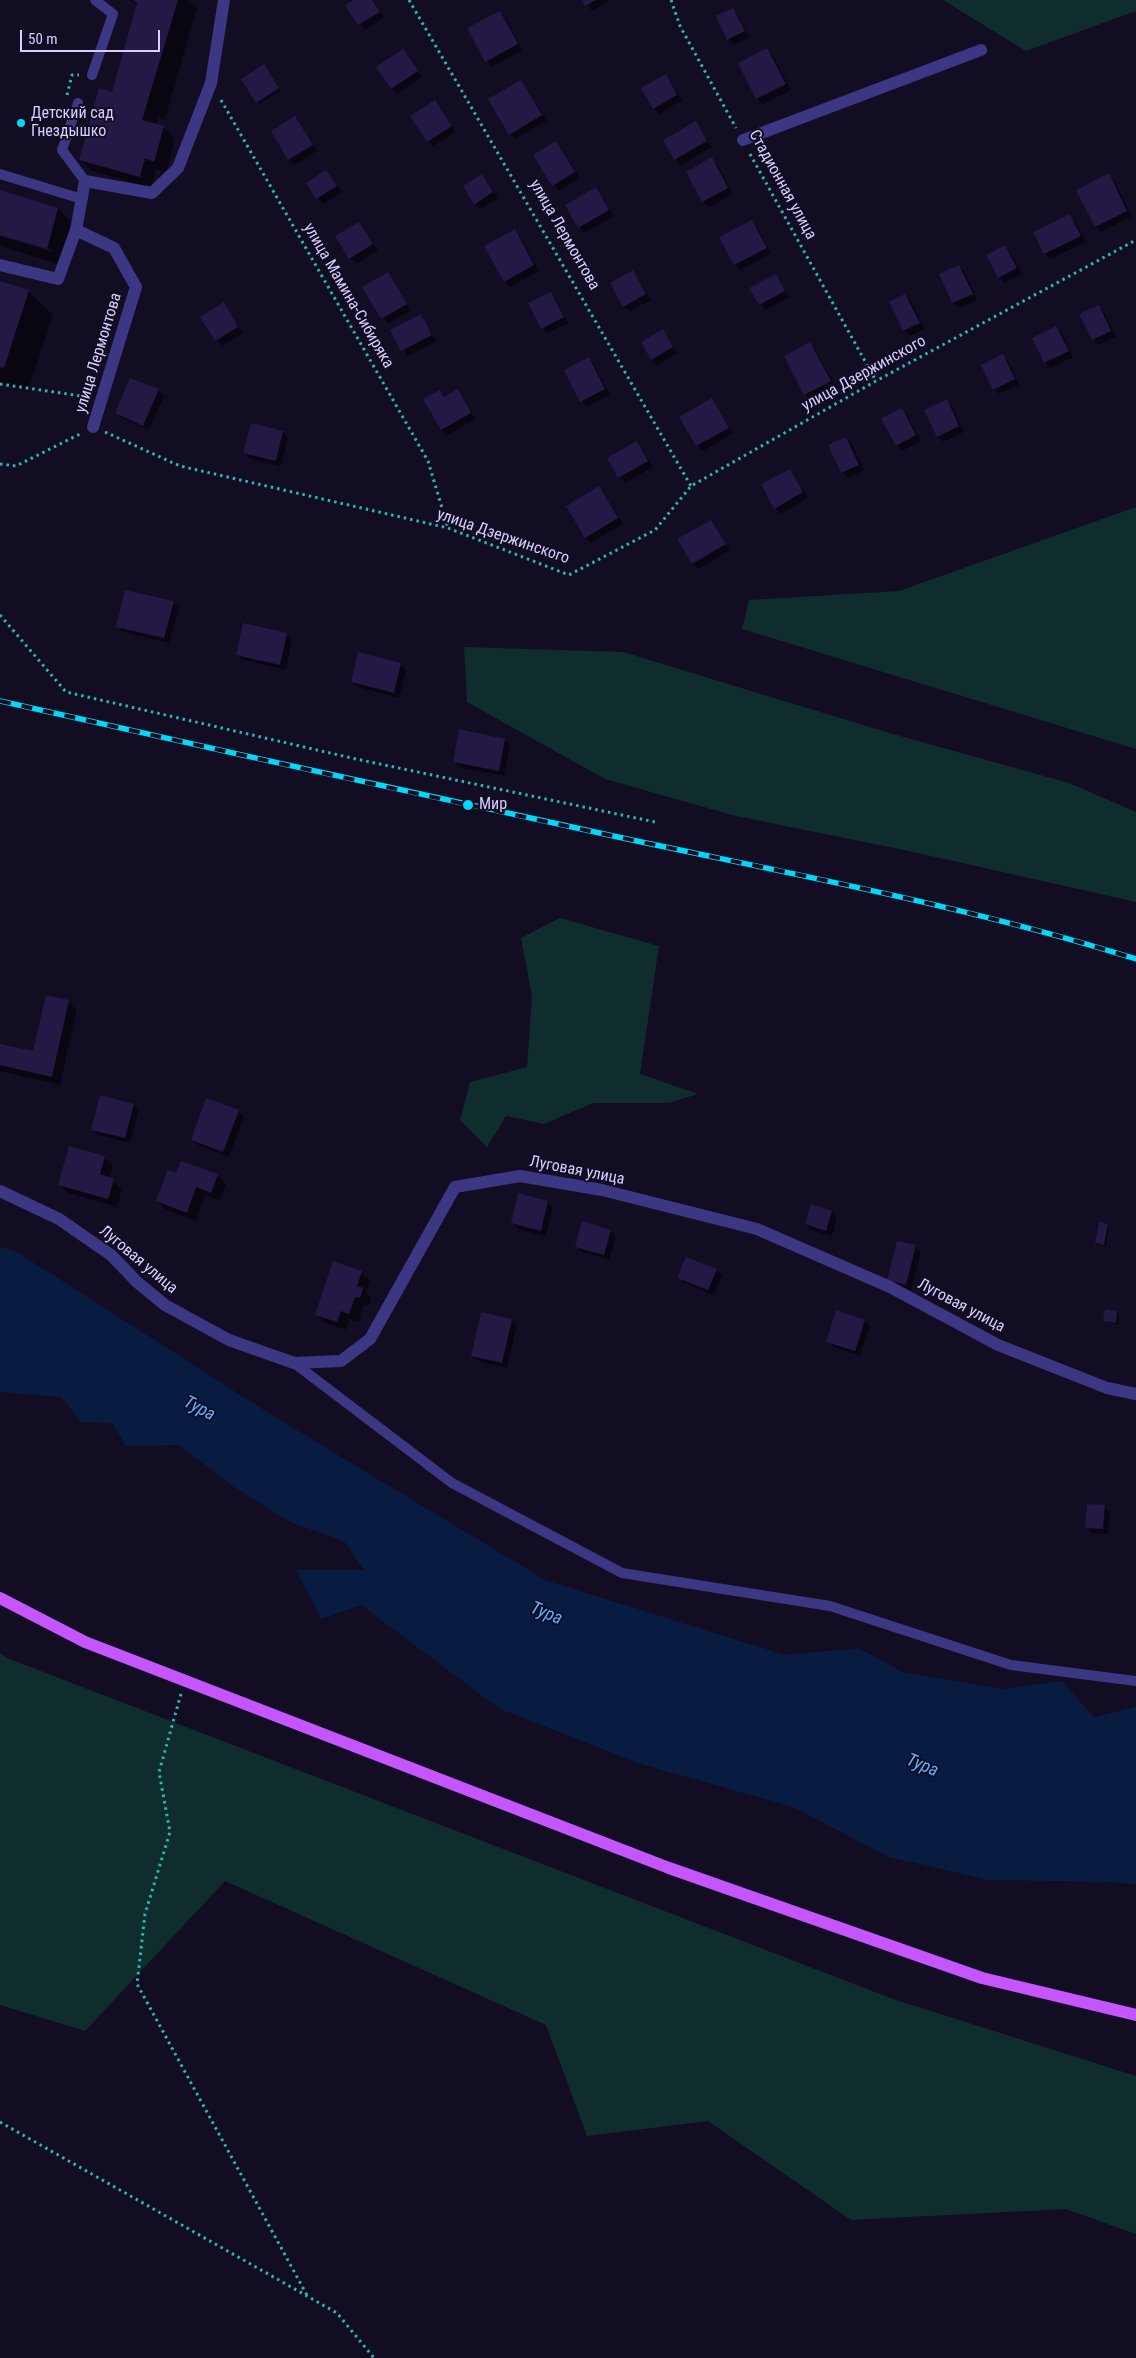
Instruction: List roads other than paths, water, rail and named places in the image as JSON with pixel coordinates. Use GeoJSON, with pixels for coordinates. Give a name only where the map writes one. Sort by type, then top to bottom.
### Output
{"type":"FeatureCollection","features":[{"type":"Feature","properties":{"kind":"main road"},"geometry":{"type":"LineString","coordinates":[[0,1598],[85,1642],[669,1868],[982,1978],[1136,2015]]}},
{"type":"Feature","properties":{"kind":"street"},"geometry":{"type":"LineString","coordinates":[[0,265],[58,279],[76,230],[85,181],[152,193],[178,168],[211,83],[224,0]]}},
{"type":"Feature","properties":{"kind":"street"},"geometry":{"type":"LineString","coordinates":[[743,140],[982,50]]}},
{"type":"Feature","properties":{"kind":"street","name":"улица Лермонтова"},"geometry":{"type":"LineString","coordinates":[[76,230],[114,248],[136,287],[93,427]]}},
{"type":"Feature","properties":{"kind":"street","name":"Луговая улица"},"geometry":{"type":"LineString","coordinates":[[0,1191],[59,1219],[111,1255],[137,1282],[165,1305],[229,1340],[294,1363],[341,1361],[370,1339],[455,1187],[520,1176],[602,1190],[757,1230],[890,1287],[998,1344],[1107,1388],[1136,1394]]}},
{"type":"Feature","properties":{"kind":"lane"},"geometry":{"type":"LineString","coordinates":[[92,75],[113,14],[95,0]]}},
{"type":"Feature","properties":{"kind":"lane"},"geometry":{"type":"LineString","coordinates":[[78,103],[62,150],[85,181]]}},
{"type":"Feature","properties":{"kind":"lane"},"geometry":{"type":"LineString","coordinates":[[0,174],[82,199]]}},
{"type":"Feature","properties":{"kind":"lane"},"geometry":{"type":"LineString","coordinates":[[294,1363],[452,1483],[622,1573],[830,1606],[1011,1665],[1136,1681]]}},
{"type":"Feature","properties":{"kind":"water","name":"Тура"},"geometry":{"type":"Polygon","coordinates":[[[0,1247],[17,1252],[267,1412],[545,1580],[785,1655],[859,1648],[902,1672],[1002,1689],[1062,1681],[1094,1717],[1136,1707],[1136,1885],[1113,1882],[989,1880],[889,1857],[793,1807],[641,1764],[500,1709],[361,1605],[321,1619],[296,1570],[364,1570],[344,1541],[292,1523],[234,1487],[179,1445],[126,1446],[112,1423],[81,1422],[61,1397],[0,1392],[0,1247]]]}},
{"type":"Feature","properties":{"kind":"railway"},"geometry":{"type":"LineString","coordinates":[[0,701],[463,804],[879,892],[1008,923],[1136,959]]}},
{"type":"Feature","properties":{"kind":"place","name":"Детский сад Гнездышко"},"geometry":{"type":"Point","coordinates":[21,123]}},
{"type":"Feature","properties":{"kind":"place","name":"Мир"},"geometry":{"type":"Point","coordinates":[468,805]}}]}
